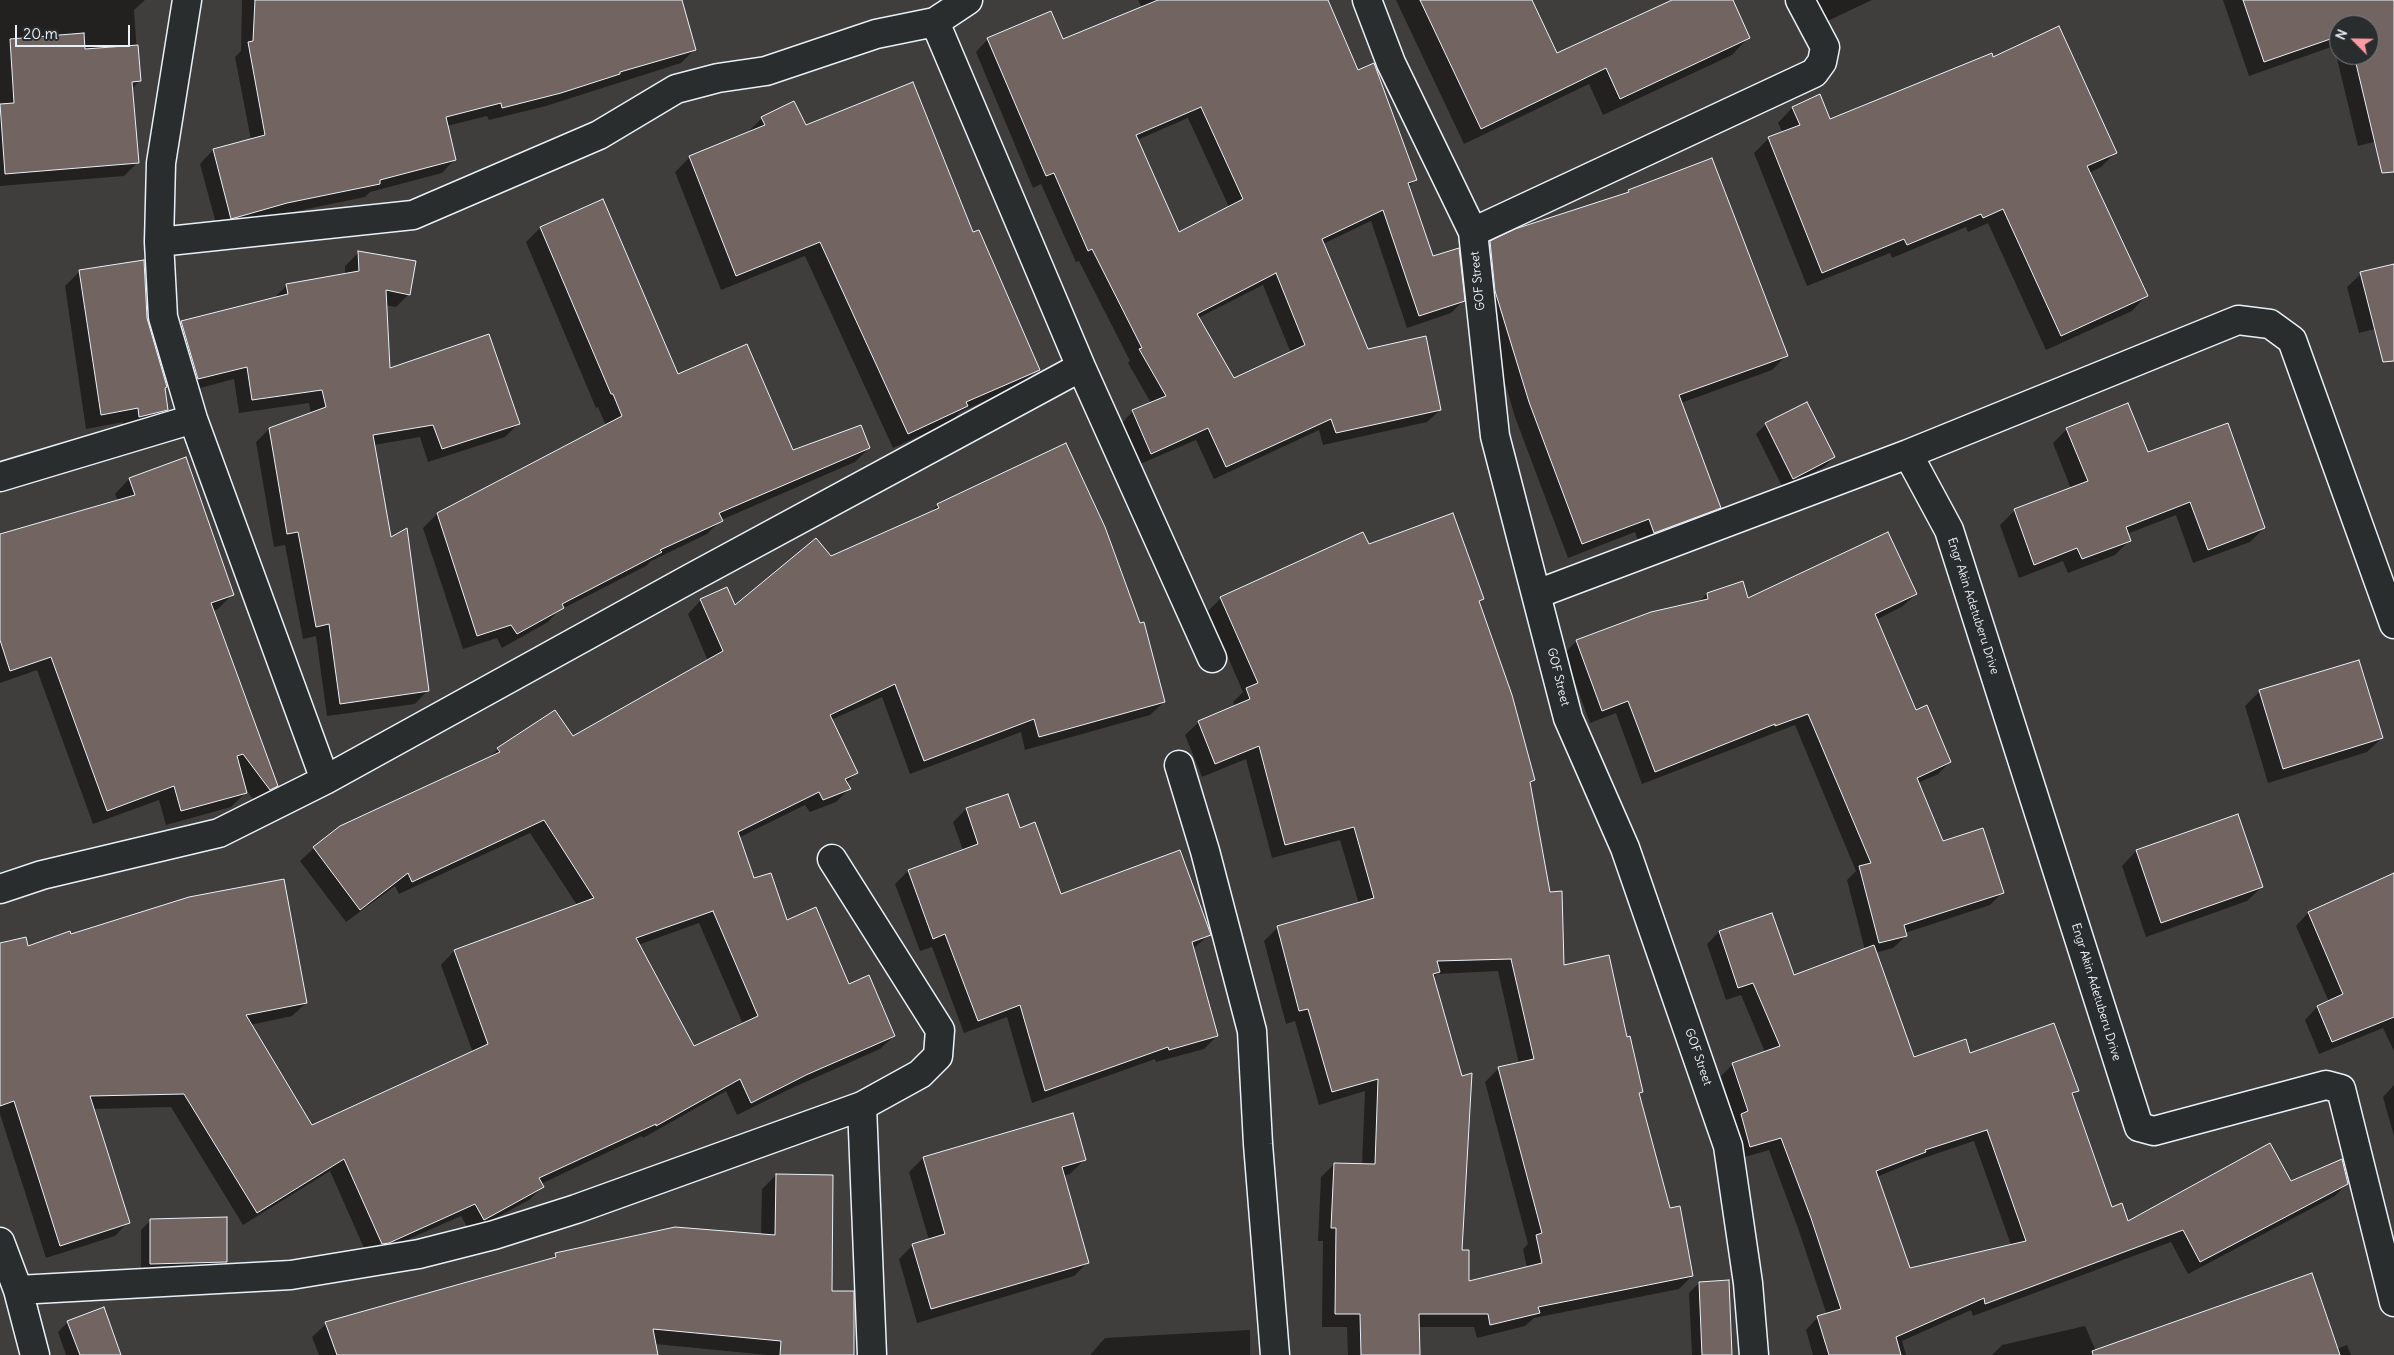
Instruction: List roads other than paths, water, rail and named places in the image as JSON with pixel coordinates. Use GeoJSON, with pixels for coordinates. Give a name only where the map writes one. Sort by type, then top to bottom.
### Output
{"type":"FeatureCollection","features":[{"type":"Feature","properties":{"kind":"street"},"geometry":{"type":"LineString","coordinates":[[186,0],[161,164],[159,242],[163,318],[193,419],[325,780]]}},
{"type":"Feature","properties":{"kind":"street"},"geometry":{"type":"LineString","coordinates":[[159,242],[413,215],[598,135],[676,90],[718,78],[766,72],[876,34],[935,22],[968,0]]}},
{"type":"Feature","properties":{"kind":"street","name":"GOF Street"},"geometry":{"type":"LineString","coordinates":[[1367,0],[1391,63],[1473,232],[1495,436],[1568,718],[1625,848],[1728,1146],[1748,1283],[1754,1355]]}},
{"type":"Feature","properties":{"kind":"street"},"geometry":{"type":"LineString","coordinates":[[1473,232],[1814,73],[1822,62],[1825,46],[1800,0]]}},
{"type":"Feature","properties":{"kind":"street"},"geometry":{"type":"LineString","coordinates":[[935,22],[1081,367],[1212,658]]}},
{"type":"Feature","properties":{"kind":"street"},"geometry":{"type":"LineString","coordinates":[[1537,594],[1908,454],[2238,320],[2270,324],[2280,329],[2292,340],[2394,624]]}},
{"type":"Feature","properties":{"kind":"street"},"geometry":{"type":"LineString","coordinates":[[0,889],[42,874],[219,833],[325,780],[691,578],[1081,367]]}},
{"type":"Feature","properties":{"kind":"street"},"geometry":{"type":"LineString","coordinates":[[0,477],[193,419]]}},
{"type":"Feature","properties":{"kind":"street","name":"Engr Akin Adetuberu Drive"},"geometry":{"type":"LineString","coordinates":[[1908,454],[1949,530],[2138,1127],[2154,1131],[2326,1085],[2341,1089],[2394,1302]]}},
{"type":"Feature","properties":{"kind":"street"},"geometry":{"type":"LineString","coordinates":[[1179,765],[1206,851],[1252,1031],[1258,1144],[1275,1355]]}},
{"type":"Feature","properties":{"kind":"street"},"geometry":{"type":"LineString","coordinates":[[18,1290],[291,1275],[419,1254],[494,1235],[576,1209],[862,1106],[920,1074],[938,1056],[940,1030],[832,859]]}},
{"type":"Feature","properties":{"kind":"street"},"geometry":{"type":"LineString","coordinates":[[862,1106],[872,1355]]}},
{"type":"Feature","properties":{"kind":"street"},"geometry":{"type":"LineString","coordinates":[[0,1242],[18,1290],[36,1355]]}}]}
